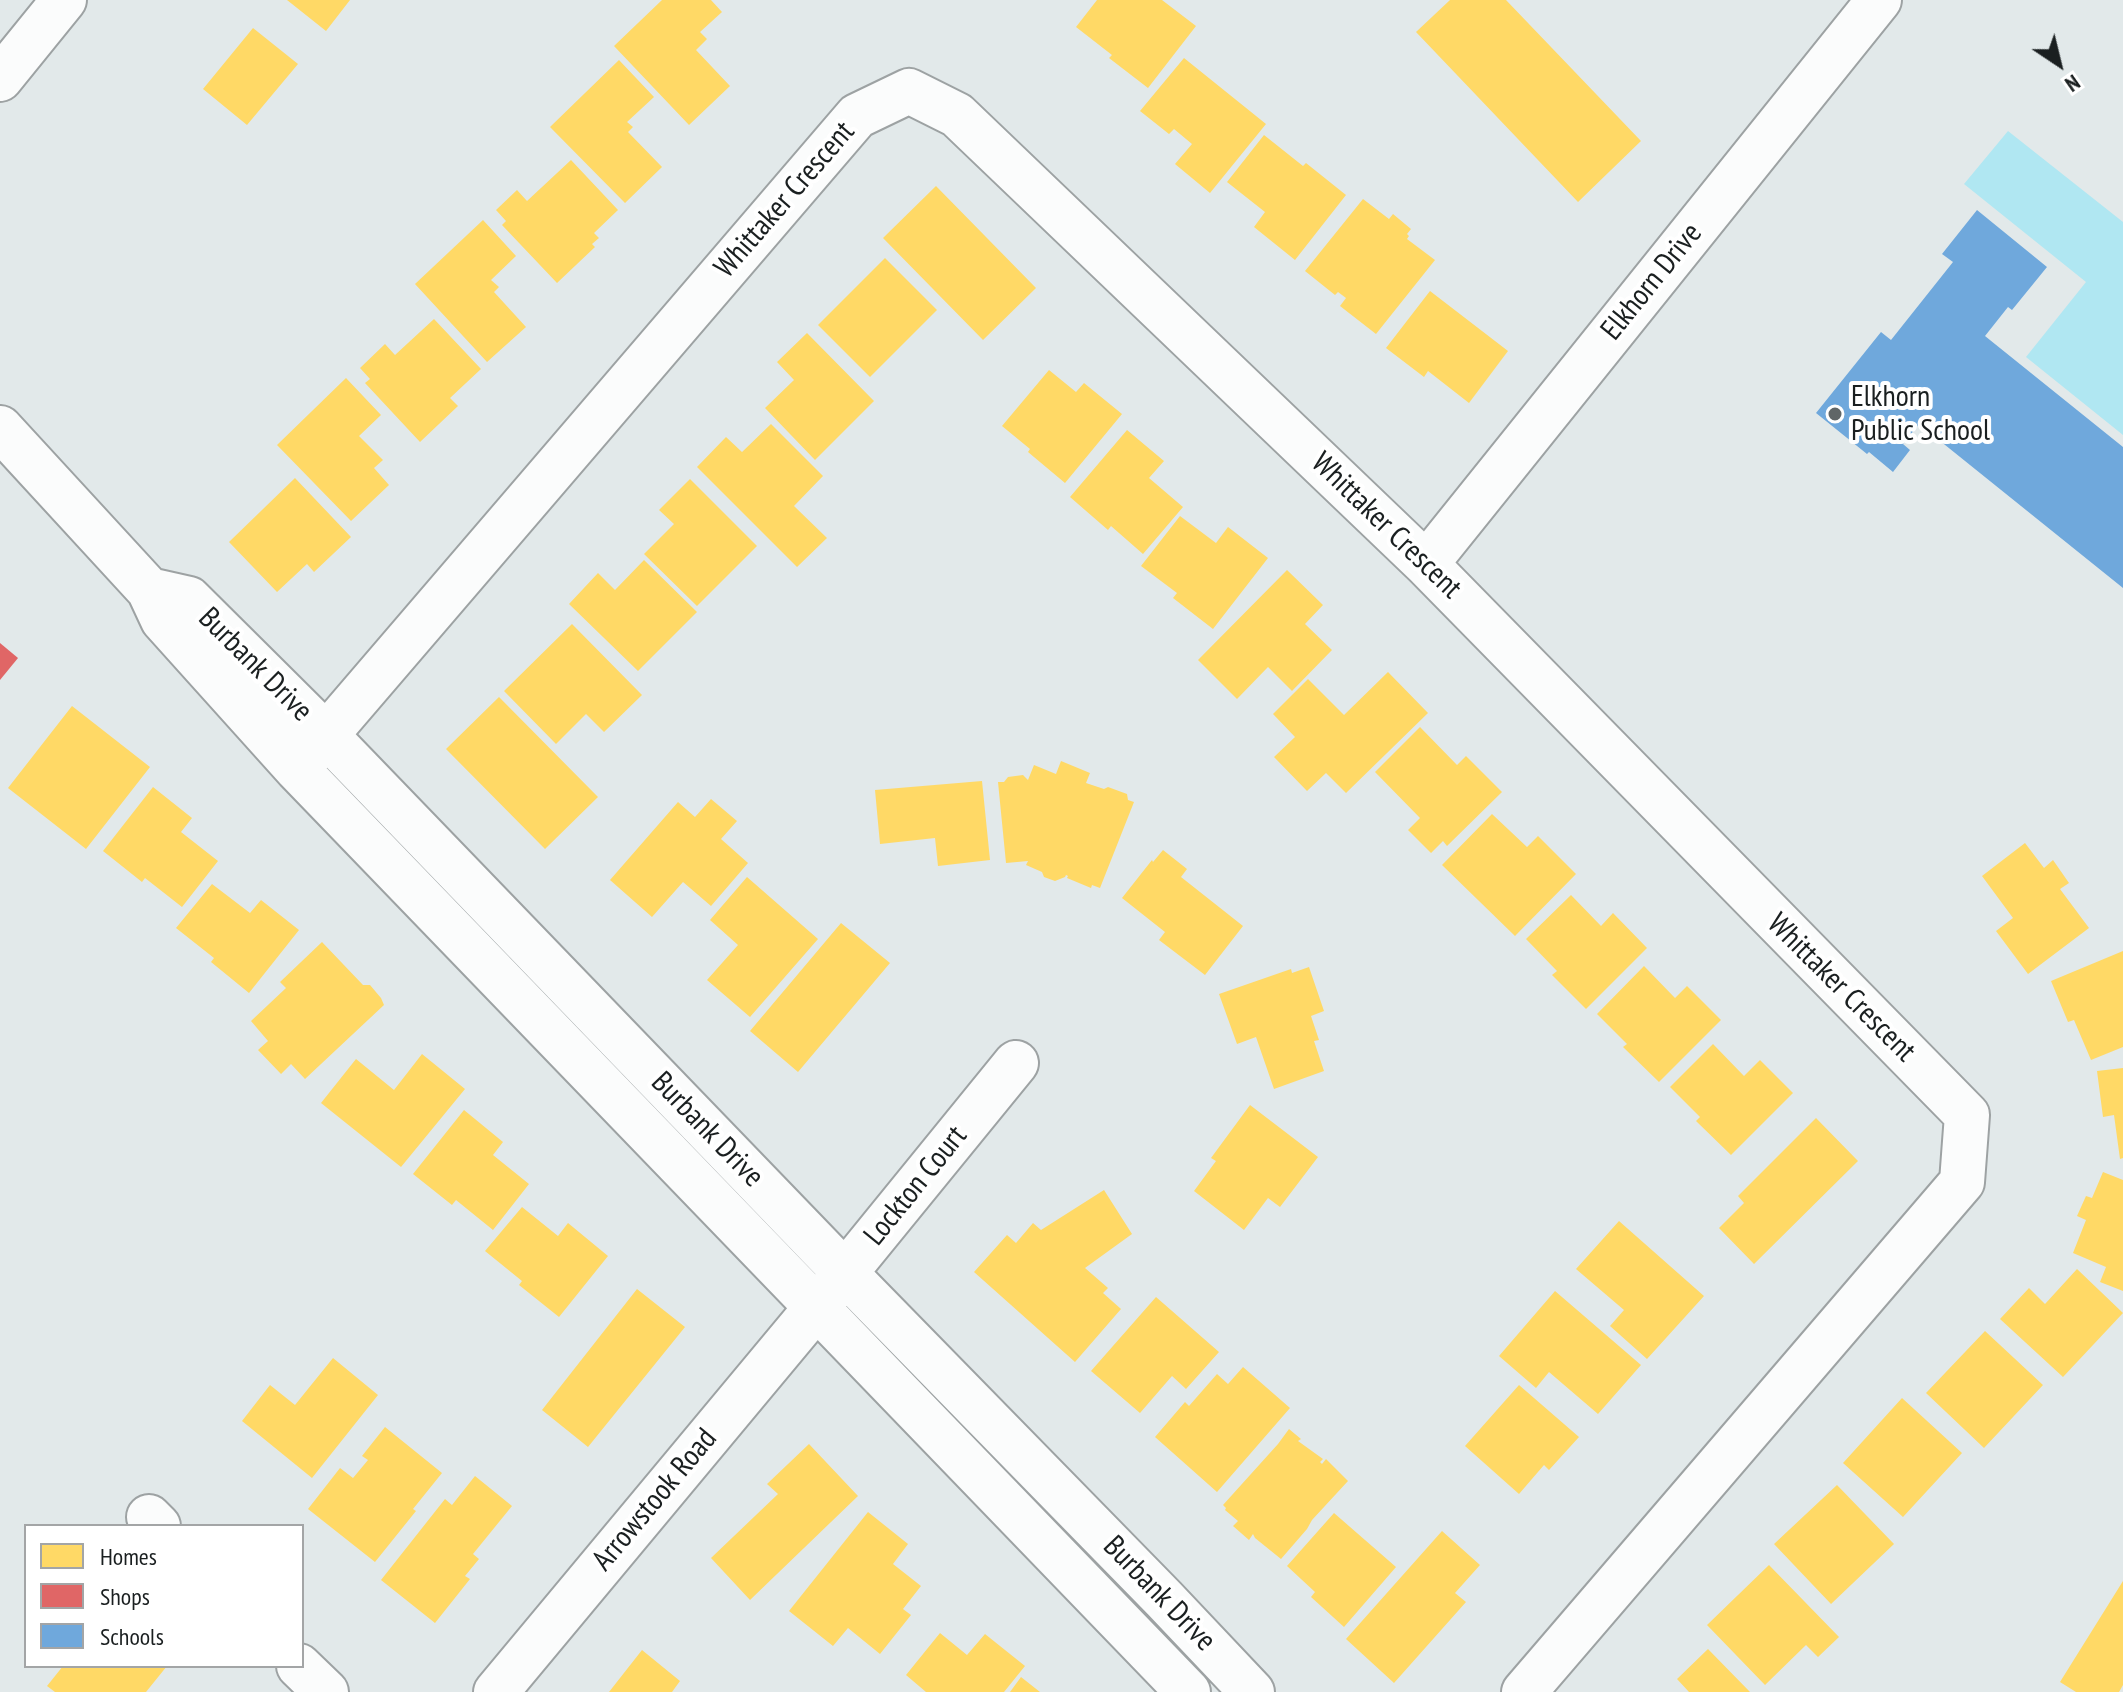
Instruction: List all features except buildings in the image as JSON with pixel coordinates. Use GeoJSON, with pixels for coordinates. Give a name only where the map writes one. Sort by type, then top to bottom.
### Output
{"type":"FeatureCollection","features":[{"type":"Feature","properties":{"kind":"street"},"geometry":{"type":"LineString","coordinates":[[0,79],[64,0]]}},
{"type":"Feature","properties":{"kind":"street","name":"Elkhorn Drive"},"geometry":{"type":"LineString","coordinates":[[1426,564],[1879,0]]}},
{"type":"Feature","properties":{"kind":"street","name":"Whittaker Crescent"},"geometry":{"type":"LineString","coordinates":[[297,769],[857,116],[909,91],[957,115],[1426,564],[1967,1115],[1962,1182],[1524,1692]]}},
{"type":"Feature","properties":{"kind":"street","name":"Burbank Drive"},"geometry":{"type":"LineString","coordinates":[[0,428],[149,590],[163,620],[297,769],[1188,1692]]}},
{"type":"Feature","properties":{"kind":"street","name":"Burbank Drive"},"geometry":{"type":"LineString","coordinates":[[149,590],[189,599],[326,735],[1252,1692]]}},
{"type":"Feature","properties":{"kind":"street","name":"Lockton Court"},"geometry":{"type":"LineString","coordinates":[[815,1308],[1016,1063]]}},
{"type":"Feature","properties":{"kind":"street","name":"Arrowstook Road"},"geometry":{"type":"LineString","coordinates":[[496,1692],[815,1308]]}},
{"type":"Feature","properties":{"kind":"street"},"geometry":{"type":"LineString","coordinates":[[301,1668],[326,1692]]}},
{"type":"Feature","properties":{"kind":"shaded area"},"geometry":{"type":"Polygon","coordinates":[[[2008,131],[2123,222],[2123,435],[2026,357],[2086,282],[1964,184],[2008,131]]]}},
{"type":"Feature","properties":{"kind":"place","name":"Elkhorn Public School"},"geometry":{"type":"Point","coordinates":[1835,414]}}]}
